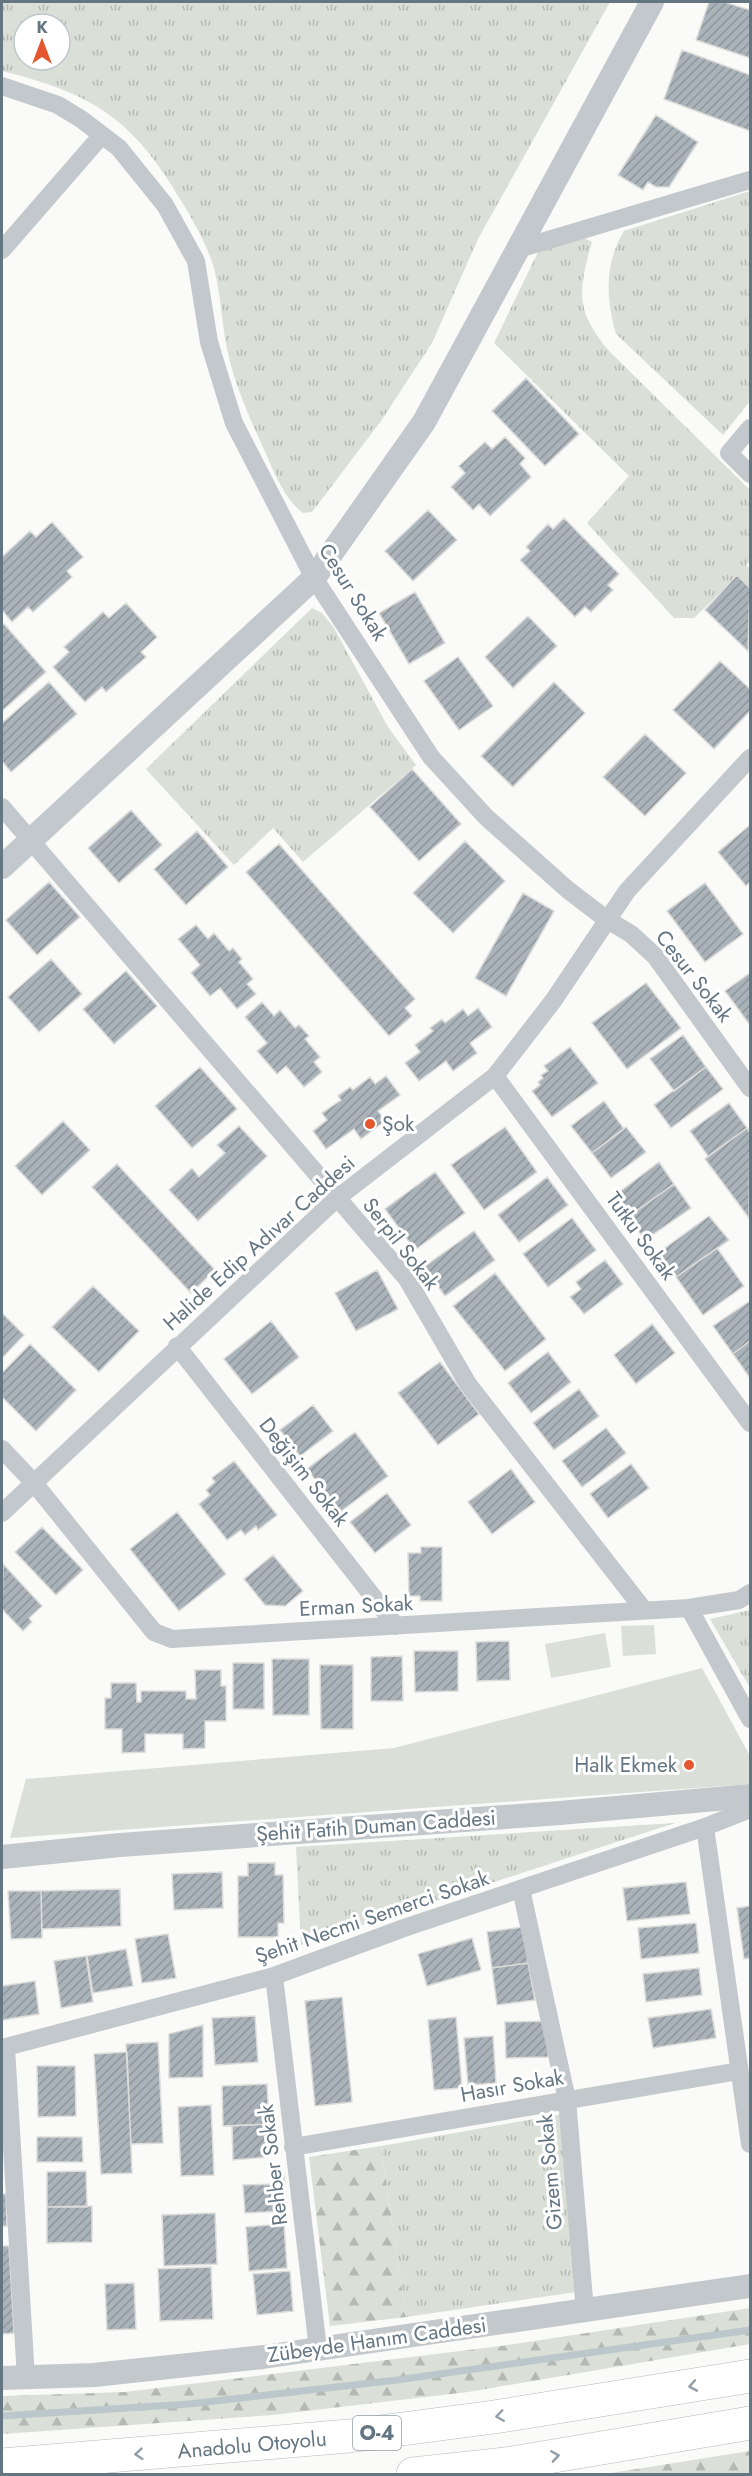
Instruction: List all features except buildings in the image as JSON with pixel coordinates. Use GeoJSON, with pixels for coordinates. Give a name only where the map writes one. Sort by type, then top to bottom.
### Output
{"type":"FeatureCollection","features":[{"type":"Feature","properties":{"kind":"highway","name":"Anadolu Otoyolu"},"geometry":{"type":"LineString","coordinates":[[2,2465],[348,2436],[494,2417],[750,2376]]}},
{"type":"Feature","properties":{"kind":"highway","name":"O-4"},"geometry":{"type":"LineString","coordinates":[[414,2475],[507,2464],[750,2423]]}},
{"type":"Feature","properties":{"kind":"street"},"geometry":{"type":"LineString","coordinates":[[2,867],[314,578],[424,422],[515,250],[652,2]]}},
{"type":"Feature","properties":{"kind":"street","name":"Cesur Sokak"},"geometry":{"type":"LineString","coordinates":[[2,86],[58,105],[102,135],[119,148],[165,205],[196,261],[209,342],[234,423],[314,578],[431,757],[486,817],[606,919],[631,934],[654,956],[750,1088]]}},
{"type":"Feature","properties":{"kind":"street"},"geometry":{"type":"LineString","coordinates":[[2,250],[102,135]]}},
{"type":"Feature","properties":{"kind":"street"},"geometry":{"type":"LineString","coordinates":[[515,250],[750,180]]}},
{"type":"Feature","properties":{"kind":"street"},"geometry":{"type":"LineString","coordinates":[[750,428],[729,453],[750,474]]}},
{"type":"Feature","properties":{"kind":"street","name":"Halide Edip Adıvar Caddesi"},"geometry":{"type":"LineString","coordinates":[[2,1513],[177,1346],[336,1199],[495,1076],[553,1001],[627,891],[747,768]]}},
{"type":"Feature","properties":{"kind":"street","name":"Serpil Sokak"},"geometry":{"type":"LineString","coordinates":[[2,807],[406,1279],[468,1384],[644,1610]]}},
{"type":"Feature","properties":{"kind":"street","name":"Tutku Sokak"},"geometry":{"type":"LineString","coordinates":[[495,1076],[750,1423]]}},
{"type":"Feature","properties":{"kind":"street","name":"Değişim Sokak"},"geometry":{"type":"LineString","coordinates":[[177,1346],[396,1626]]}},
{"type":"Feature","properties":{"kind":"street","name":"Erman Sokak"},"geometry":{"type":"LineString","coordinates":[[2,1449],[34,1482],[154,1632],[172,1639],[689,1608],[739,1600],[750,1593]]}},
{"type":"Feature","properties":{"kind":"street"},"geometry":{"type":"LineString","coordinates":[[689,1608],[750,1719]]}},
{"type":"Feature","properties":{"kind":"street","name":"Şehit Fatih Duman Caddesi"},"geometry":{"type":"LineString","coordinates":[[2,1857],[120,1845],[750,1796]]}},
{"type":"Feature","properties":{"kind":"street","name":"Şehit Necmi Semerci Sokak"},"geometry":{"type":"LineString","coordinates":[[4,2048],[274,1976],[404,1928],[705,1827],[750,1809]]}},
{"type":"Feature","properties":{"kind":"street"},"geometry":{"type":"LineString","coordinates":[[705,1827],[750,2144]]}},
{"type":"Feature","properties":{"kind":"street","name":"Gizem Sokak"},"geometry":{"type":"LineString","coordinates":[[522,1889],[567,2100],[585,2312]]}},
{"type":"Feature","properties":{"kind":"street","name":"Rehber Sokak"},"geometry":{"type":"LineString","coordinates":[[274,1976],[318,2349]]}},
{"type":"Feature","properties":{"kind":"street"},"geometry":{"type":"LineString","coordinates":[[4,2048],[26,2378]]}},
{"type":"Feature","properties":{"kind":"street","name":"Hasır Sokak"},"geometry":{"type":"LineString","coordinates":[[293,2147],[739,2071]]}},
{"type":"Feature","properties":{"kind":"street","name":"Zübeyde Hanım Caddesi"},"geometry":{"type":"LineString","coordinates":[[2,2378],[94,2375],[318,2349],[585,2312],[750,2286]]}},
{"type":"Feature","properties":{"kind":"green space"},"geometry":{"type":"Polygon","coordinates":[[[2,2],[610,2],[478,239],[432,343],[381,421],[312,512],[303,513],[289,499],[278,481],[241,397],[225,340],[212,263],[197,227],[164,173],[128,130],[108,114],[86,101],[34,80],[2,71],[2,2]]]}},
{"type":"Feature","properties":{"kind":"green space"},"geometry":{"type":"Polygon","coordinates":[[[750,191],[750,401],[723,435],[616,334],[610,307],[610,269],[624,231],[750,191]]]}},
{"type":"Feature","properties":{"kind":"green space"},"geometry":{"type":"Polygon","coordinates":[[[584,238],[592,242],[584,274],[582,300],[590,324],[598,337],[609,351],[750,490],[750,561],[746,565],[750,570],[750,585],[749,587],[737,576],[694,618],[674,618],[587,523],[629,476],[494,343],[538,252],[584,238]]]}},
{"type":"Feature","properties":{"kind":"green space"},"geometry":{"type":"Polygon","coordinates":[[[312,608],[322,613],[334,628],[388,727],[416,765],[303,862],[273,828],[234,865],[146,769],[312,608]]]}},
{"type":"Feature","properties":{"kind":"green space"},"geometry":{"type":"Polygon","coordinates":[[[750,1610],[750,1688],[710,1619],[750,1610]]]}},
{"type":"Feature","properties":{"kind":"green space"},"geometry":{"type":"Polygon","coordinates":[[[654,1625],[656,1654],[623,1656],[621,1626],[654,1625]]]}},
{"type":"Feature","properties":{"kind":"green space"},"geometry":{"type":"Polygon","coordinates":[[[605,1633],[611,1667],[551,1678],[545,1644],[605,1633]]]}},
{"type":"Feature","properties":{"kind":"green space"},"geometry":{"type":"Polygon","coordinates":[[[702,1668],[750,1756],[750,1784],[10,1838],[26,1779],[394,1748],[702,1668]]]}},
{"type":"Feature","properties":{"kind":"green space"},"geometry":{"type":"Polygon","coordinates":[[[675,1823],[301,1945],[296,1847],[675,1823]]]}},
{"type":"Feature","properties":{"kind":"green space"},"geometry":{"type":"Polygon","coordinates":[[[568,2113],[583,2291],[406,2317],[381,2146],[568,2113]]]}},
{"type":"Feature","properties":{"kind":"green space"},"geometry":{"type":"Polygon","coordinates":[[[381,2146],[406,2317],[330,2326],[309,2157],[381,2146]]]}},
{"type":"Feature","properties":{"kind":"green space"},"geometry":{"type":"Polygon","coordinates":[[[750,2308],[750,2344],[468,2392],[272,2415],[2,2434],[2,2396],[125,2392],[501,2346],[750,2308]]]}},
{"type":"Feature","properties":{"kind":"green space"},"geometry":{"type":"Polygon","coordinates":[[[750,2451],[750,2474],[605,2474],[750,2451]]]}},
{"type":"Feature","properties":{"kind":"waterway"},"geometry":{"type":"LineString","coordinates":[[2,2416],[189,2404],[397,2380],[750,2330]]}},
{"type":"Feature","properties":{"kind":"place","name":"Şok"},"geometry":{"type":"Point","coordinates":[370,1124]}},
{"type":"Feature","properties":{"kind":"place","name":"Halk Ekmek"},"geometry":{"type":"Point","coordinates":[689,1765]}}]}
